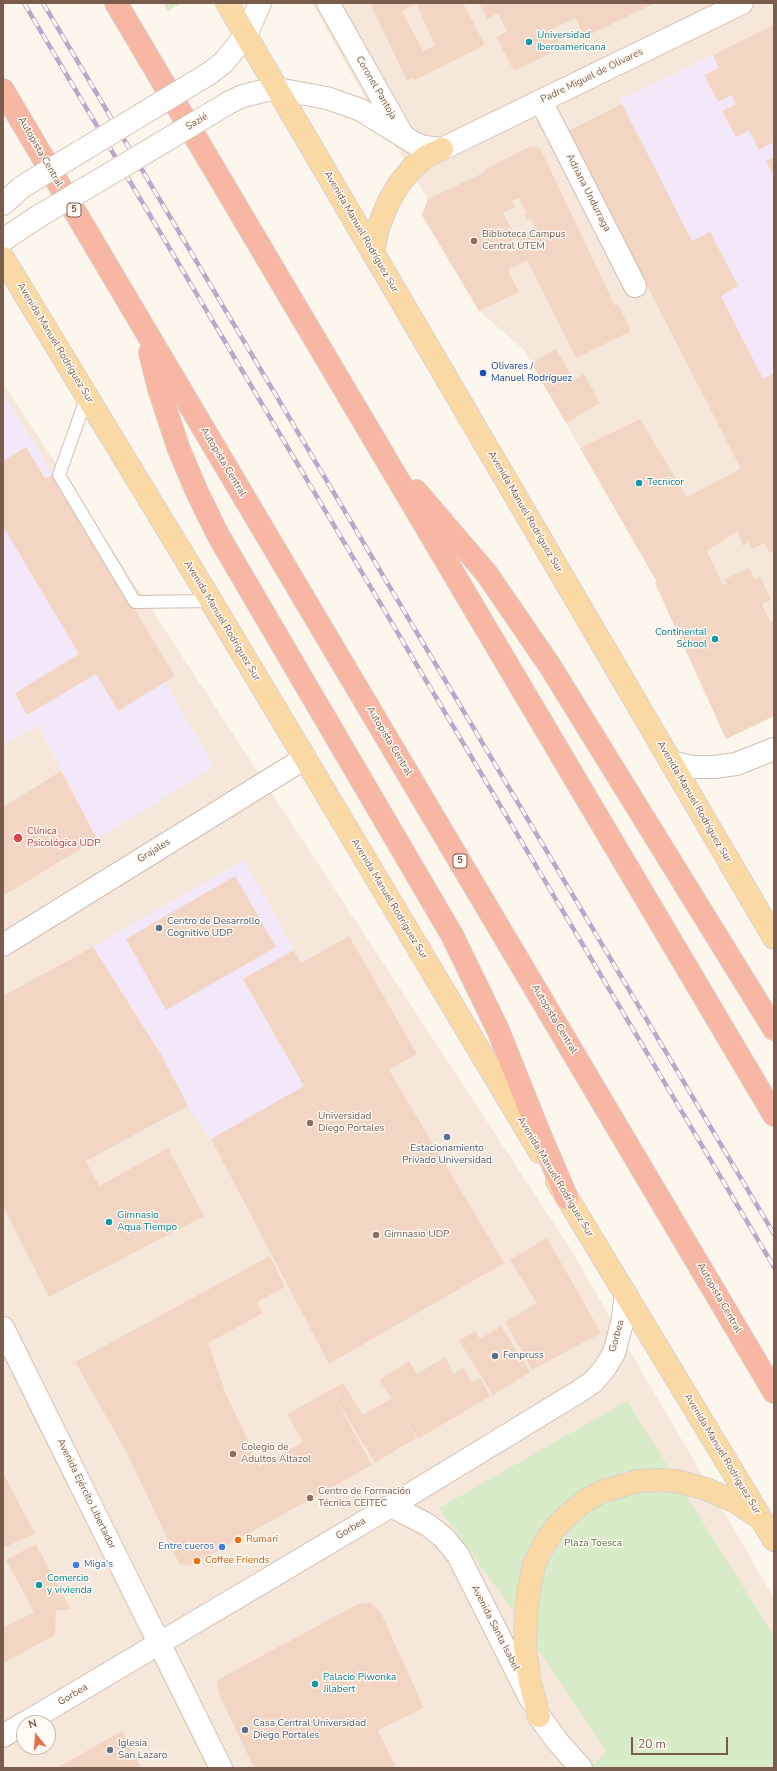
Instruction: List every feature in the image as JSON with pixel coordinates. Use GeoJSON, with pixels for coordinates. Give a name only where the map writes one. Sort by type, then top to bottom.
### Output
{"type":"FeatureCollection","features":[{"type":"Feature","properties":{"kind":"highway"},"geometry":{"type":"LineString","coordinates":[[116,3],[774,1115]]}},
{"type":"Feature","properties":{"kind":"highway","name":"Autopista Central"},"geometry":{"type":"LineString","coordinates":[[3,90],[774,1392]]}},
{"type":"Feature","properties":{"kind":"highway"},"geometry":{"type":"LineString","coordinates":[[144,330],[159,389],[178,447],[197,492],[222,541],[452,935],[498,1030],[538,1130],[568,1198]]}},
{"type":"Feature","properties":{"kind":"highway"},"geometry":{"type":"LineString","coordinates":[[387,459],[437,514],[482,568],[527,631],[584,719],[774,1029]]}},
{"type":"Feature","properties":{"kind":"main road","name":"Avenida Manuel Rodríguez Sur"},"geometry":{"type":"LineString","coordinates":[[227,3],[774,938]]}},
{"type":"Feature","properties":{"kind":"main road"},"geometry":{"type":"LineString","coordinates":[[373,253],[378,228],[388,203],[399,184],[414,167],[427,156],[442,148]]}},
{"type":"Feature","properties":{"kind":"main road","name":"Avenida Manuel Rodríguez Sur"},"geometry":{"type":"LineString","coordinates":[[3,258],[211,601],[774,1540]]}},
{"type":"Feature","properties":{"kind":"main road"},"geometry":{"type":"LineString","coordinates":[[539,1716],[530,1682],[525,1648],[526,1613],[529,1589],[534,1565],[543,1546],[555,1528],[570,1512],[585,1501],[619,1486],[658,1480],[677,1482],[706,1489],[736,1502],[762,1519]]}},
{"type":"Feature","properties":{"kind":"street"},"geometry":{"type":"LineString","coordinates":[[3,204],[22,187],[210,73],[224,62],[246,35],[260,3]]}},
{"type":"Feature","properties":{"kind":"street","name":"Coronel Pantoja"},"geometry":{"type":"LineString","coordinates":[[328,3],[405,138]]}},
{"type":"Feature","properties":{"kind":"street","name":"Padre Miguel de Olivares"},"geometry":{"type":"LineString","coordinates":[[442,148],[742,3]]}},
{"type":"Feature","properties":{"kind":"street","name":"Sazié"},"geometry":{"type":"LineString","coordinates":[[3,240],[36,218],[230,102],[256,91],[277,90],[326,98],[355,107],[405,138]]}},
{"type":"Feature","properties":{"kind":"street","name":"Adriana Undurraga"},"geometry":{"type":"LineString","coordinates":[[541,101],[635,286]]}},
{"type":"Feature","properties":{"kind":"street"},"geometry":{"type":"LineString","coordinates":[[405,138],[424,147],[442,148]]}},
{"type":"Feature","properties":{"kind":"street"},"geometry":{"type":"LineString","coordinates":[[671,762],[692,766],[714,767],[736,764],[774,749]]}},
{"type":"Feature","properties":{"kind":"street","name":"Grajales"},"geometry":{"type":"LineString","coordinates":[[3,945],[304,758]]}},
{"type":"Feature","properties":{"kind":"street","name":"Gorbea"},"geometry":{"type":"LineString","coordinates":[[38,1715],[391,1506],[592,1382],[605,1368],[614,1353],[622,1323],[626,1294]]}},
{"type":"Feature","properties":{"kind":"street","name":"Avenida Ejército Libertador"},"geometry":{"type":"LineString","coordinates":[[3,1328],[221,1768]]}},
{"type":"Feature","properties":{"kind":"street","name":"Avenida Santa Isabel"},"geometry":{"type":"LineString","coordinates":[[391,1506],[428,1525],[444,1538],[458,1555],[539,1716],[557,1741],[581,1768]]}},
{"type":"Feature","properties":{"kind":"street","name":"Gorbea"},"geometry":{"type":"LineString","coordinates":[[3,1736],[16,1728]]}},
{"type":"Feature","properties":{"kind":"lane"},"geometry":{"type":"LineString","coordinates":[[87,396],[58,475],[135,602],[211,601]]}},
{"type":"Feature","properties":{"kind":"shaded area"},"geometry":{"type":"Polygon","coordinates":[[[312,3],[774,3],[774,716],[726,739],[657,582],[524,350],[479,311],[422,215],[428,199],[353,77],[312,3]]]}},
{"type":"Feature","properties":{"kind":"shaded area"},"geometry":{"type":"Polygon","coordinates":[[[774,25],[774,373],[763,379],[721,296],[738,286],[711,232],[692,241],[620,100],[774,25]]]}},
{"type":"Feature","properties":{"kind":"shaded area"},"geometry":{"type":"Polygon","coordinates":[[[3,383],[568,1245],[774,1598],[774,1768],[3,1768],[3,383]]]}},
{"type":"Feature","properties":{"kind":"shaded area"},"geometry":{"type":"Polygon","coordinates":[[[3,392],[175,676],[165,682],[214,767],[97,839],[38,725],[3,745],[3,392]]]}},
{"type":"Feature","properties":{"kind":"shaded area","name":"Universidad Diego Portales"},"geometry":{"type":"Polygon","coordinates":[[[244,860],[301,962],[349,936],[417,1054],[389,1070],[504,1263],[329,1364],[242,1195],[211,1139],[188,1107],[3,1205],[161,1056],[93,947],[244,860]]]}},
{"type":"Feature","properties":{"kind":"green space"},"geometry":{"type":"Polygon","coordinates":[[[163,3],[181,3],[168,11],[163,3]]]}},
{"type":"Feature","properties":{"kind":"green space","name":"Plaza Toesca"},"geometry":{"type":"Polygon","coordinates":[[[627,1401],[774,1636],[774,1768],[590,1768],[606,1752],[513,1611],[439,1508],[627,1401]]]}},
{"type":"Feature","properties":{"kind":"building"},"geometry":{"type":"Polygon","coordinates":[[[370,3],[463,3],[485,45],[415,80],[414,78],[407,81],[370,3]],[[416,4],[402,11],[423,51],[435,45],[416,4]]]}},
{"type":"Feature","properties":{"kind":"building","name":"Universidad Iberoamericana"},"geometry":{"type":"Polygon","coordinates":[[[479,3],[655,3],[585,37],[575,18],[552,29],[561,48],[514,71],[496,37],[507,32],[498,13],[487,19],[479,3]]]}},
{"type":"Feature","properties":{"kind":"building"},"geometry":{"type":"Polygon","coordinates":[[[774,25],[774,142],[759,150],[749,130],[736,137],[722,111],[736,104],[732,95],[718,102],[704,75],[719,68],[713,55],[774,25]]]}},
{"type":"Feature","properties":{"kind":"building"},"geometry":{"type":"Polygon","coordinates":[[[622,104],[692,241],[710,232],[738,286],[721,296],[763,379],[774,373],[774,551],[769,553],[765,543],[752,549],[749,542],[743,546],[737,531],[707,551],[723,585],[727,584],[725,579],[749,568],[755,579],[760,576],[771,600],[762,604],[770,622],[774,620],[774,716],[726,739],[655,583],[657,582],[580,448],[640,419],[687,497],[741,469],[568,131],[622,104]]]}},
{"type":"Feature","properties":{"kind":"building"},"geometry":{"type":"Polygon","coordinates":[[[531,146],[540,148],[615,306],[618,304],[631,331],[576,358],[527,260],[508,270],[519,292],[479,311],[422,215],[428,199],[485,172],[484,170],[531,146]],[[519,198],[512,201],[515,207],[503,213],[516,238],[536,229],[531,219],[527,220],[524,215],[527,214],[519,198]],[[516,238],[506,243],[510,253],[521,247],[516,238]]]}},
{"type":"Feature","properties":{"kind":"building"},"geometry":{"type":"Polygon","coordinates":[[[774,157],[774,177],[766,161],[774,157]]]}},
{"type":"Feature","properties":{"kind":"building"},"geometry":{"type":"Polygon","coordinates":[[[556,349],[574,380],[584,374],[600,403],[566,423],[531,363],[556,349]]]}},
{"type":"Feature","properties":{"kind":"building"},"geometry":{"type":"Polygon","coordinates":[[[26,447],[45,479],[53,474],[175,676],[118,711],[96,674],[27,715],[15,693],[79,654],[3,526],[3,461],[26,447]]]}},
{"type":"Feature","properties":{"kind":"building"},"geometry":{"type":"Polygon","coordinates":[[[61,771],[97,839],[3,896],[3,807],[61,771]]]}},
{"type":"Feature","properties":{"kind":"building"},"geometry":{"type":"Polygon","coordinates":[[[235,876],[276,947],[166,1010],[126,939],[235,876]]]}},
{"type":"Feature","properties":{"kind":"building","name":"Universidad Diego Portales"},"geometry":{"type":"Polygon","coordinates":[[[349,936],[417,1054],[389,1070],[504,1263],[329,1364],[211,1139],[304,1086],[243,979],[294,950],[301,963],[349,936]]]}},
{"type":"Feature","properties":{"kind":"building"},"geometry":{"type":"Polygon","coordinates":[[[93,947],[162,1056],[188,1106],[86,1161],[99,1186],[168,1148],[204,1216],[49,1297],[3,1206],[3,996],[93,947]]]}},
{"type":"Feature","properties":{"kind":"building"},"geometry":{"type":"Polygon","coordinates":[[[547,1238],[601,1333],[532,1370],[505,1322],[537,1303],[510,1260],[547,1238]]]}},
{"type":"Feature","properties":{"kind":"building"},"geometry":{"type":"Polygon","coordinates":[[[270,1256],[285,1287],[257,1302],[263,1313],[208,1343],[226,1394],[260,1466],[303,1442],[287,1414],[343,1383],[363,1415],[392,1398],[379,1380],[409,1361],[417,1374],[445,1357],[454,1374],[463,1368],[472,1382],[480,1378],[490,1396],[418,1439],[400,1411],[416,1438],[375,1463],[336,1399],[343,1394],[335,1398],[372,1465],[190,1566],[179,1563],[126,1451],[75,1362],[270,1256]]]}},
{"type":"Feature","properties":{"kind":"building","name":"Fenpruss"},"geometry":{"type":"Polygon","coordinates":[[[501,1326],[530,1372],[493,1395],[459,1341],[475,1331],[480,1339],[501,1326]]]}},
{"type":"Feature","properties":{"kind":"building"},"geometry":{"type":"Polygon","coordinates":[[[3,1473],[35,1534],[3,1548],[3,1473]]]}},
{"type":"Feature","properties":{"kind":"building","name":"Comercio y vivienda"},"geometry":{"type":"Polygon","coordinates":[[[36,1544],[71,1610],[56,1610],[55,1635],[3,1663],[3,1628],[34,1612],[6,1560],[36,1544]]]}},
{"type":"Feature","properties":{"kind":"building","name":"Palacio Piwonka Jilabert"},"geometry":{"type":"Polygon","coordinates":[[[370,1603],[380,1611],[424,1708],[378,1730],[396,1768],[254,1768],[218,1692],[217,1682],[221,1678],[358,1604],[370,1603]]]}},
{"type":"Feature","properties":{"kind":"building","name":"Iglesia San Lazaro"},"geometry":{"type":"Polygon","coordinates":[[[122,1731],[141,1768],[57,1768],[122,1731]]]}},
{"type":"Feature","properties":{"kind":"railway"},"geometry":{"type":"LineString","coordinates":[[24,3],[774,1267]]}},
{"type":"Feature","properties":{"kind":"railway"},"geometry":{"type":"LineString","coordinates":[[43,3],[774,1234]]}},
{"type":"Feature","properties":{"kind":"place","name":"Universidad Iberoamericana"},"geometry":{"type":"Point","coordinates":[529,42]}},
{"type":"Feature","properties":{"kind":"place","name":"Biblioteca Campus Central UTEM"},"geometry":{"type":"Point","coordinates":[474,241]}},
{"type":"Feature","properties":{"kind":"place","name":"Olivares / Manuel Rodríguez"},"geometry":{"type":"Point","coordinates":[483,373]}},
{"type":"Feature","properties":{"kind":"place","name":"Tecnicor"},"geometry":{"type":"Point","coordinates":[639,483]}},
{"type":"Feature","properties":{"kind":"place","name":"Continental School"},"geometry":{"type":"Point","coordinates":[715,639]}},
{"type":"Feature","properties":{"kind":"place","name":"Clínica Psicológica UDP"},"geometry":{"type":"Point","coordinates":[18,838]}},
{"type":"Feature","properties":{"kind":"place","name":"Centro de Desarrollo Cognitivo UDP"},"geometry":{"type":"Point","coordinates":[159,928]}},
{"type":"Feature","properties":{"kind":"place","name":"Universidad Diego Portales"},"geometry":{"type":"Point","coordinates":[310,1123]}},
{"type":"Feature","properties":{"kind":"place","name":"Estacionamiento Privado Universidad"},"geometry":{"type":"Point","coordinates":[447,1137]}},
{"type":"Feature","properties":{"kind":"place","name":"Gimnasio Aqua Tiempo"},"geometry":{"type":"Point","coordinates":[109,1222]}},
{"type":"Feature","properties":{"kind":"place","name":"Gimnasio UDP"},"geometry":{"type":"Point","coordinates":[376,1235]}},
{"type":"Feature","properties":{"kind":"place","name":"Fenpruss"},"geometry":{"type":"Point","coordinates":[495,1356]}},
{"type":"Feature","properties":{"kind":"place","name":"Colegio de Adultos Altazol"},"geometry":{"type":"Point","coordinates":[233,1454]}},
{"type":"Feature","properties":{"kind":"place","name":"Centro de Formación Técnica CEITEC"},"geometry":{"type":"Point","coordinates":[310,1498]}},
{"type":"Feature","properties":{"kind":"place","name":"Rumari"},"geometry":{"type":"Point","coordinates":[238,1540]}},
{"type":"Feature","properties":{"kind":"place","name":"Entre cueros"},"geometry":{"type":"Point","coordinates":[222,1547]}},
{"type":"Feature","properties":{"kind":"place","name":"Coffee Friends"},"geometry":{"type":"Point","coordinates":[197,1561]}},
{"type":"Feature","properties":{"kind":"place","name":"Miga's"},"geometry":{"type":"Point","coordinates":[76,1565]}},
{"type":"Feature","properties":{"kind":"place","name":"Comercio y vivienda"},"geometry":{"type":"Point","coordinates":[39,1585]}},
{"type":"Feature","properties":{"kind":"place","name":"Palacio Piwonka Jilabert"},"geometry":{"type":"Point","coordinates":[315,1684]}},
{"type":"Feature","properties":{"kind":"place","name":"Casa Central Universidad Diego Portales"},"geometry":{"type":"Point","coordinates":[245,1730]}},
{"type":"Feature","properties":{"kind":"place","name":"Iglesia San Lazaro"},"geometry":{"type":"Point","coordinates":[110,1750]}}]}
